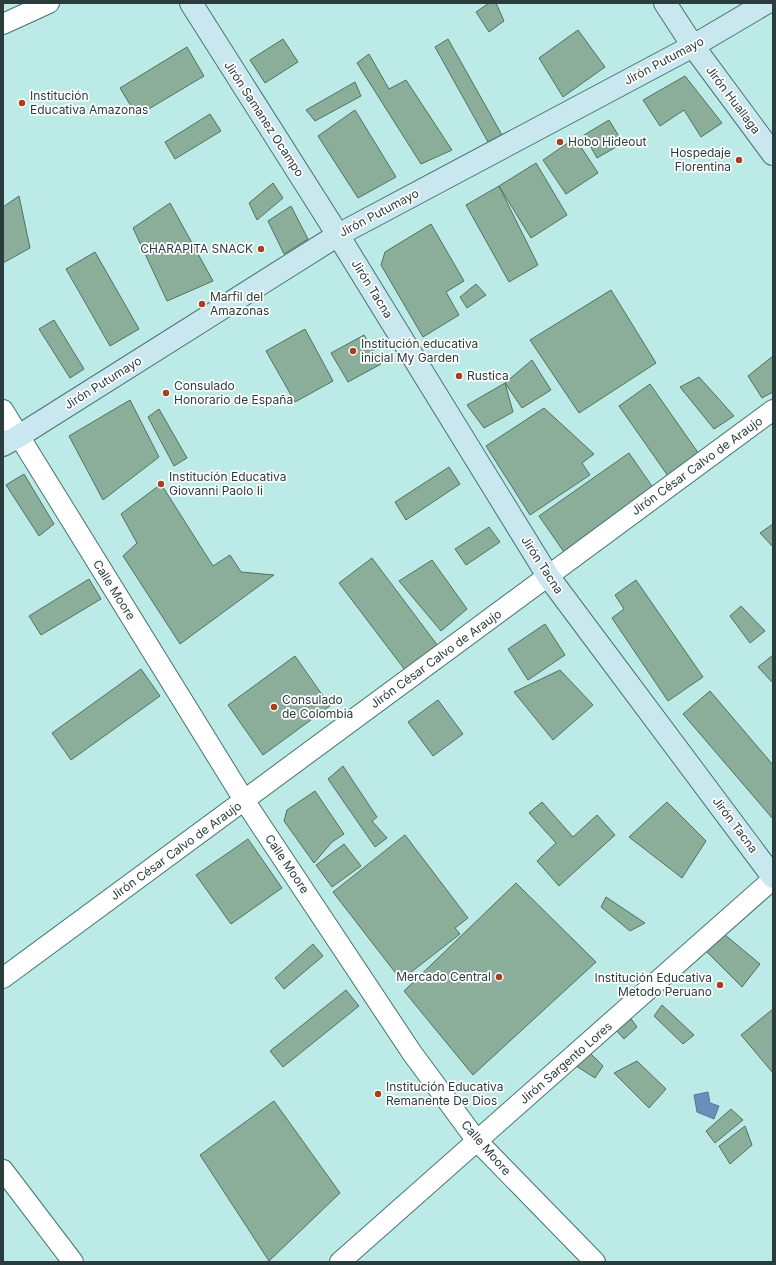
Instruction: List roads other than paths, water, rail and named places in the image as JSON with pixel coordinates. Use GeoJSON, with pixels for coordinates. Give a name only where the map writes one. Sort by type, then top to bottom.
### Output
{"type":"FeatureCollection","features":[{"type":"Feature","properties":{"kind":"street"},"geometry":{"type":"LineString","coordinates":[[3,24],[49,3]]}},
{"type":"Feature","properties":{"kind":"street","name":"Jirón Samanez Ocampo"},"geometry":{"type":"LineString","coordinates":[[190,3],[338,234]]}},
{"type":"Feature","properties":{"kind":"street","name":"Jirón Huallaga"},"geometry":{"type":"LineString","coordinates":[[665,3],[693,46],[773,154]]}},
{"type":"Feature","properties":{"kind":"street","name":"Jirón Putumayo"},"geometry":{"type":"LineString","coordinates":[[11,440],[338,234],[693,46],[766,3]]}},
{"type":"Feature","properties":{"kind":"street","name":"Jirón Tacna"},"geometry":{"type":"LineString","coordinates":[[338,234],[548,576],[773,878]]}},
{"type":"Feature","properties":{"kind":"street","name":"Calle Moore"},"geometry":{"type":"LineString","coordinates":[[3,410],[11,440],[244,800],[412,1053],[477,1141],[594,1262]]}},
{"type":"Feature","properties":{"kind":"street","name":"Jirón César Calvo de Araujo"},"geometry":{"type":"LineString","coordinates":[[3,978],[773,410]]}},
{"type":"Feature","properties":{"kind":"street","name":"Jirón Sargento Lores"},"geometry":{"type":"LineString","coordinates":[[340,1262],[773,878]]}},
{"type":"Feature","properties":{"kind":"street"},"geometry":{"type":"LineString","coordinates":[[3,1170],[73,1262]]}},
{"type":"Feature","properties":{"kind":"water"},"geometry":{"type":"Polygon","coordinates":[[[708,1092],[710,1103],[719,1106],[714,1119],[697,1112],[694,1095],[708,1092]]]}},
{"type":"Feature","properties":{"kind":"place","name":"Institución Educativa Amazonas"},"geometry":{"type":"Point","coordinates":[22,103]}},
{"type":"Feature","properties":{"kind":"place","name":"Hobo Hideout"},"geometry":{"type":"Point","coordinates":[560,142]}},
{"type":"Feature","properties":{"kind":"place","name":"Hospedaje Florentina"},"geometry":{"type":"Point","coordinates":[739,160]}},
{"type":"Feature","properties":{"kind":"place","name":"CHARAPITA SNACK"},"geometry":{"type":"Point","coordinates":[261,249]}},
{"type":"Feature","properties":{"kind":"place","name":"Marfil del Amazonas"},"geometry":{"type":"Point","coordinates":[202,304]}},
{"type":"Feature","properties":{"kind":"place","name":"Institución educativa inicial My Garden"},"geometry":{"type":"Point","coordinates":[353,351]}},
{"type":"Feature","properties":{"kind":"place","name":"Rustica"},"geometry":{"type":"Point","coordinates":[459,376]}},
{"type":"Feature","properties":{"kind":"place","name":"Consulado Honorario de España"},"geometry":{"type":"Point","coordinates":[166,393]}},
{"type":"Feature","properties":{"kind":"place","name":"Institución Educativa Giovanni Paolo Ii"},"geometry":{"type":"Point","coordinates":[161,484]}},
{"type":"Feature","properties":{"kind":"place","name":"Consulado de Colombia"},"geometry":{"type":"Point","coordinates":[274,707]}},
{"type":"Feature","properties":{"kind":"place","name":"Mercado Central"},"geometry":{"type":"Point","coordinates":[499,977]}},
{"type":"Feature","properties":{"kind":"place","name":"Institución Educativa Metodo Peruano"},"geometry":{"type":"Point","coordinates":[720,985]}},
{"type":"Feature","properties":{"kind":"place","name":"Institución Educativa Remanente De Dios"},"geometry":{"type":"Point","coordinates":[378,1094]}}]}
